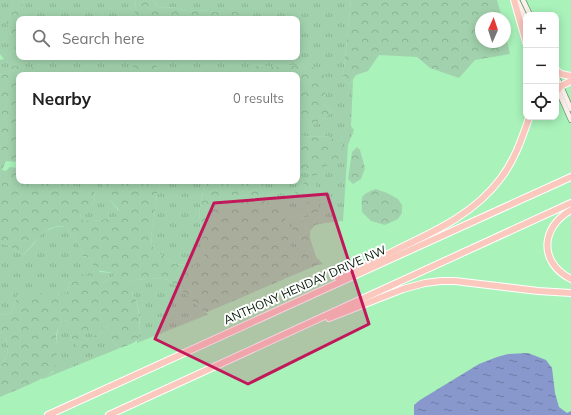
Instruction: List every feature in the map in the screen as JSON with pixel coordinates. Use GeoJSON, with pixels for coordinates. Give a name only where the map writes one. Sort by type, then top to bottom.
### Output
{"type":"FeatureCollection","features":[{"type":"Feature","properties":{"kind":"highway"},"geometry":{"type":"LineString","coordinates":[[516,0],[523,29]]}},
{"type":"Feature","properties":{"kind":"highway"},"geometry":{"type":"LineString","coordinates":[[559,72],[571,76]]}},
{"type":"Feature","properties":{"kind":"highway"},"geometry":{"type":"LineString","coordinates":[[559,87],[571,81]]}},
{"type":"Feature","properties":{"kind":"highway"},"geometry":{"type":"LineString","coordinates":[[275,311],[295,298],[436,231],[464,214],[486,196],[498,183],[508,168],[520,143],[528,120]]}},
{"type":"Feature","properties":{"kind":"highway"},"geometry":{"type":"LineString","coordinates":[[511,204],[571,172]]}},
{"type":"Feature","properties":{"kind":"highway","name":"ANTHONY HENDAY DRIVE NW"},"geometry":{"type":"LineString","coordinates":[[48,415],[571,177]]}},
{"type":"Feature","properties":{"kind":"highway"},"geometry":{"type":"LineString","coordinates":[[109,415],[571,203]]}},
{"type":"Feature","properties":{"kind":"highway"},"geometry":{"type":"LineString","coordinates":[[571,210],[559,219],[554,226],[550,234],[547,249],[552,264],[561,273],[571,279]]}},
{"type":"Feature","properties":{"kind":"highway"},"geometry":{"type":"LineString","coordinates":[[279,337],[403,289],[425,283],[455,281],[538,291],[571,293]]}},
{"type":"Feature","properties":{"kind":"main road"},"geometry":{"type":"LineString","coordinates":[[516,0],[523,12]]}},
{"type":"Feature","properties":{"kind":"main road"},"geometry":{"type":"LineString","coordinates":[[523,0],[529,12]]}},
{"type":"Feature","properties":{"kind":"main road"},"geometry":{"type":"LineString","coordinates":[[559,89],[571,109]]}},
{"type":"Feature","properties":{"kind":"main road"},"geometry":{"type":"LineString","coordinates":[[559,90],[571,120]]}},
{"type":"Feature","properties":{"kind":"highlighted area"},"geometry":{"type":"Polygon","coordinates":[[[327,194],[369,324],[248,384],[155,339],[214,203],[327,194]]]}},
{"type":"Feature","properties":{"kind":"green space"},"geometry":{"type":"Polygon","coordinates":[[[0,0],[12,0],[13,5],[9,31],[15,41],[15,50],[9,55],[16,58],[16,60],[133,60],[133,72],[37,72],[37,68],[0,75],[0,60],[4,59],[0,54],[0,0]]]}},
{"type":"Feature","properties":{"kind":"green space"},"geometry":{"type":"Polygon","coordinates":[[[12,0],[24,0],[22,5],[26,8],[28,13],[22,14],[23,16],[16,16],[16,59],[8,60],[8,55],[15,50],[15,41],[9,31],[6,19],[12,8],[12,0]]]}},
{"type":"Feature","properties":{"kind":"green space"},"geometry":{"type":"Polygon","coordinates":[[[24,0],[136,0],[134,16],[103,16],[102,12],[102,16],[23,16],[22,14],[28,13],[22,5],[24,0]]]}},
{"type":"Feature","properties":{"kind":"green space"},"geometry":{"type":"Polygon","coordinates":[[[136,0],[154,0],[159,7],[177,8],[189,12],[198,10],[240,12],[248,13],[249,16],[134,16],[136,0]]]}},
{"type":"Feature","properties":{"kind":"green space"},"geometry":{"type":"Polygon","coordinates":[[[154,0],[351,0],[343,78],[349,85],[353,80],[351,126],[354,130],[348,145],[343,221],[315,225],[310,231],[310,238],[316,257],[323,264],[317,265],[311,250],[302,248],[292,250],[288,239],[286,226],[265,203],[265,184],[300,184],[300,172],[304,170],[310,174],[323,166],[329,136],[312,137],[300,135],[300,124],[320,121],[332,111],[323,105],[323,98],[327,90],[296,65],[272,67],[258,65],[250,72],[156,72],[158,60],[300,60],[300,16],[245,16],[240,12],[198,10],[189,12],[177,8],[159,7],[154,0]],[[318,189],[302,190],[293,198],[308,200],[309,210],[293,217],[300,242],[308,237],[308,232],[301,219],[304,216],[318,212],[311,195],[311,190],[318,189]]]}},
{"type":"Feature","properties":{"kind":"green space"},"geometry":{"type":"Polygon","coordinates":[[[351,0],[497,0],[500,12],[475,12],[475,48],[509,48],[510,54],[475,60],[459,78],[430,68],[417,57],[379,55],[368,71],[356,75],[349,85],[343,78],[351,0]]]}},
{"type":"Feature","properties":{"kind":"green space"},"geometry":{"type":"Polygon","coordinates":[[[133,60],[158,60],[156,72],[133,72],[133,60]]]}},
{"type":"Feature","properties":{"kind":"green space"},"geometry":{"type":"Polygon","coordinates":[[[258,65],[272,67],[296,65],[316,68],[326,77],[327,90],[323,98],[323,105],[332,111],[324,119],[316,123],[300,124],[300,72],[250,72],[258,65]]]}},
{"type":"Feature","properties":{"kind":"green space"},"geometry":{"type":"Polygon","coordinates":[[[12,66],[37,68],[37,72],[16,72],[16,162],[6,161],[2,170],[6,171],[10,167],[16,168],[16,184],[65,184],[94,189],[95,202],[82,212],[80,216],[84,221],[95,221],[116,217],[119,210],[110,200],[104,199],[102,191],[103,184],[160,184],[157,194],[151,236],[152,246],[157,252],[175,264],[202,266],[205,261],[199,212],[204,184],[265,184],[265,203],[276,203],[284,208],[288,239],[292,249],[302,248],[311,250],[317,265],[205,313],[177,286],[168,280],[159,278],[135,280],[131,283],[131,292],[135,297],[139,312],[140,332],[137,340],[120,348],[117,347],[113,342],[108,327],[104,326],[95,338],[89,332],[84,334],[84,337],[88,341],[95,341],[95,346],[94,350],[88,352],[83,351],[75,345],[72,340],[68,329],[67,320],[58,327],[56,362],[55,368],[52,372],[0,397],[0,368],[8,354],[6,337],[0,332],[0,315],[12,313],[18,294],[31,294],[35,290],[40,294],[47,294],[54,291],[57,295],[62,295],[66,294],[70,283],[75,281],[78,274],[91,276],[102,283],[115,275],[98,270],[95,268],[91,258],[83,256],[80,247],[67,227],[54,227],[45,231],[23,255],[7,245],[0,243],[0,75],[5,74],[12,66]]]}},
{"type":"Feature","properties":{"kind":"green space"},"geometry":{"type":"Polygon","coordinates":[[[300,135],[312,137],[329,136],[343,145],[341,158],[334,164],[318,168],[316,178],[304,170],[300,172],[300,135]]]}},
{"type":"Feature","properties":{"kind":"green space"},"geometry":{"type":"Polygon","coordinates":[[[357,147],[360,150],[365,168],[361,179],[353,184],[348,179],[352,152],[357,147]]]}},
{"type":"Feature","properties":{"kind":"green space"},"geometry":{"type":"Polygon","coordinates":[[[304,182],[315,183],[318,189],[317,192],[311,190],[311,195],[320,202],[318,212],[304,216],[301,219],[307,228],[310,243],[303,246],[300,242],[299,234],[292,229],[293,217],[309,210],[307,200],[293,198],[297,187],[302,190],[304,182]]]}},
{"type":"Feature","properties":{"kind":"green space"},"geometry":{"type":"Polygon","coordinates":[[[64,184],[103,184],[102,191],[119,211],[116,217],[95,221],[84,221],[80,216],[81,212],[95,202],[94,190],[64,184]]]}},
{"type":"Feature","properties":{"kind":"green space"},"geometry":{"type":"Polygon","coordinates":[[[160,184],[204,184],[199,212],[205,261],[202,266],[175,264],[157,252],[152,246],[151,236],[157,194],[160,184]]]}},
{"type":"Feature","properties":{"kind":"green space"},"geometry":{"type":"Polygon","coordinates":[[[376,189],[398,199],[402,205],[402,213],[398,219],[385,225],[371,221],[362,212],[362,199],[364,195],[376,189]]]}},
{"type":"Feature","properties":{"kind":"green space"},"geometry":{"type":"Polygon","coordinates":[[[55,227],[67,227],[80,247],[83,256],[91,258],[100,272],[112,273],[115,275],[102,283],[75,281],[70,283],[66,294],[62,295],[18,294],[12,313],[0,315],[0,243],[7,245],[23,255],[42,233],[55,227]]]}},
{"type":"Feature","properties":{"kind":"green space"},"geometry":{"type":"Polygon","coordinates":[[[159,278],[168,280],[177,286],[205,313],[209,314],[137,343],[140,332],[140,319],[135,297],[131,292],[131,283],[135,280],[159,278]]]}},
{"type":"Feature","properties":{"kind":"green space"},"geometry":{"type":"Polygon","coordinates":[[[67,320],[72,340],[88,341],[84,337],[84,334],[89,332],[95,337],[100,333],[104,326],[108,327],[113,342],[120,348],[43,379],[42,378],[53,372],[58,326],[63,321],[67,320]]]}},
{"type":"Feature","properties":{"kind":"green space"},"geometry":{"type":"Polygon","coordinates":[[[0,332],[6,336],[8,354],[0,368],[0,332]]]}},
{"type":"Feature","properties":{"kind":"water"},"geometry":{"type":"Polygon","coordinates":[[[528,353],[546,360],[552,368],[555,393],[559,407],[567,413],[571,411],[571,415],[414,415],[414,405],[420,400],[479,364],[508,354],[528,353]]]}}]}
